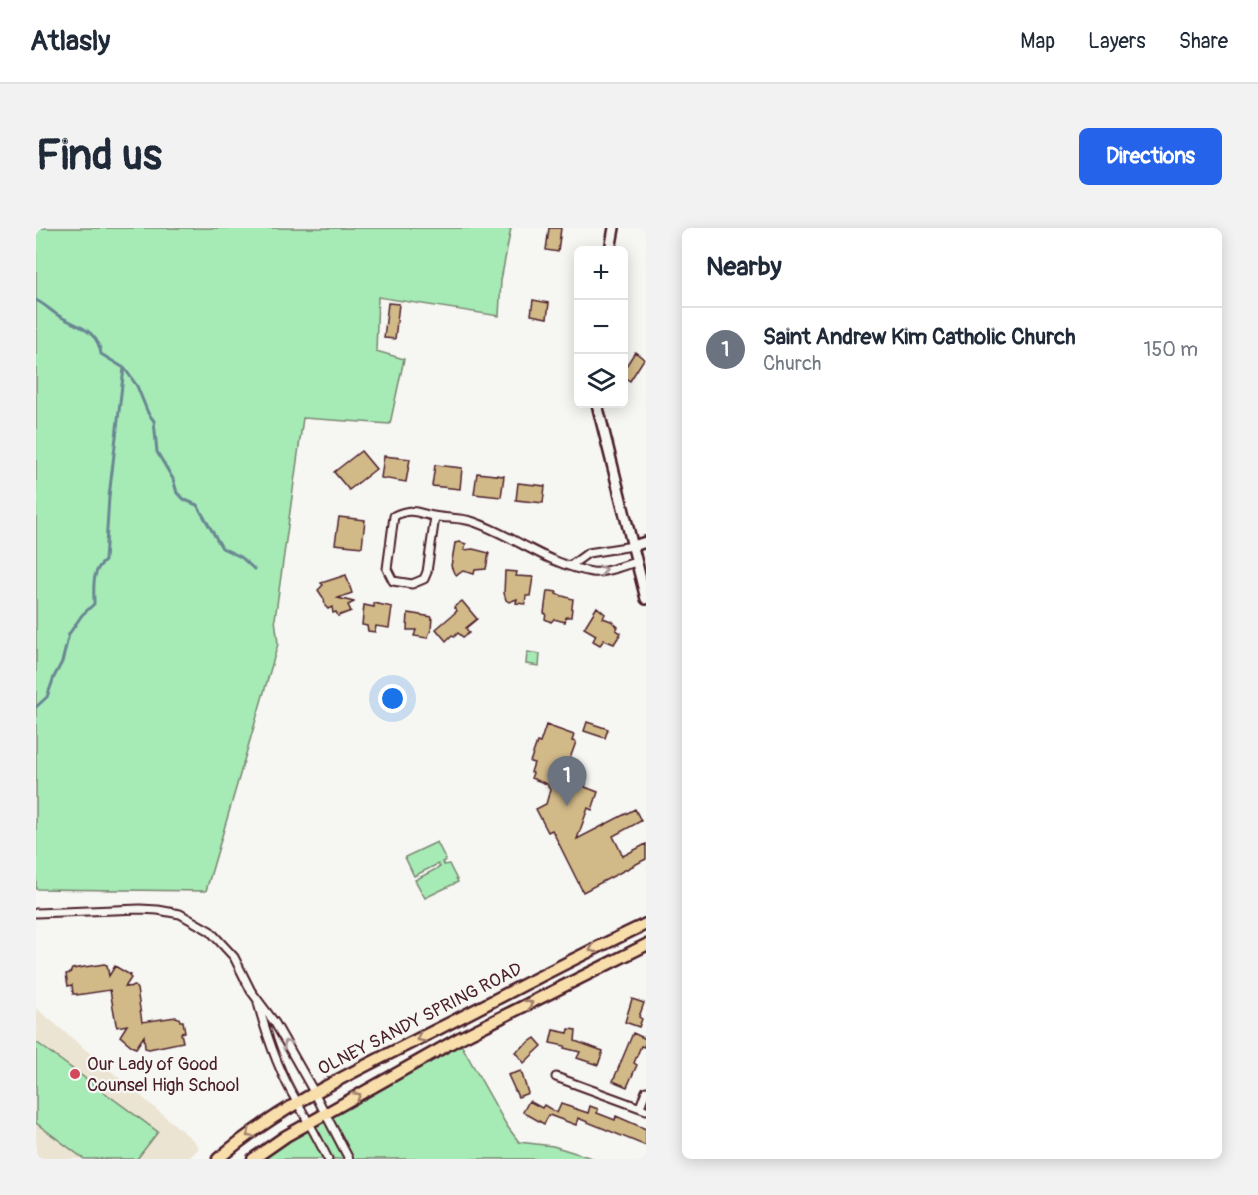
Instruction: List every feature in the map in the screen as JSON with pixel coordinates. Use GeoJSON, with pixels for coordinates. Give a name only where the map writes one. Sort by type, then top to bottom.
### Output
{"type":"FeatureCollection","features":[{"type":"Feature","properties":{"kind":"main road","name":"OLNEY SANDY SPRING ROAD"},"geometry":{"type":"LineString","coordinates":[[218,1159],[314,1092],[578,956],[646,924]]}},
{"type":"Feature","properties":{"kind":"main road","name":"OLNEY SANDY SPRING ROAD"},"geometry":{"type":"LineString","coordinates":[[253,1159],[286,1136],[458,1039],[646,945]]}},
{"type":"Feature","properties":{"kind":"street"},"geometry":{"type":"LineString","coordinates":[[611,246],[614,228]]}},
{"type":"Feature","properties":{"kind":"street"},"geometry":{"type":"LineString","coordinates":[[598,408],[633,546],[641,561],[646,599]]}},
{"type":"Feature","properties":{"kind":"street"},"geometry":{"type":"LineString","coordinates":[[435,517],[424,579],[412,584],[393,581],[387,569],[394,516],[413,510],[435,517],[453,517],[474,522],[558,563],[594,573],[641,561]]}},
{"type":"Feature","properties":{"kind":"street"},"geometry":{"type":"LineString","coordinates":[[570,566],[588,553],[646,542]]}},
{"type":"Feature","properties":{"kind":"street"},"geometry":{"type":"LineString","coordinates":[[36,914],[140,909],[180,914],[210,931],[234,957],[256,998],[274,1023],[314,1092],[349,1159]]}},
{"type":"Feature","properties":{"kind":"street"},"geometry":{"type":"LineString","coordinates":[[256,998],[267,1036],[297,1102],[328,1159]]}},
{"type":"Feature","properties":{"kind":"street"},"geometry":{"type":"LineString","coordinates":[[556,1077],[643,1108],[646,1091]]}},
{"type":"Feature","properties":{"kind":"shaded area","name":"Our Lady of Good Counsel High School"},"geometry":{"type":"Polygon","coordinates":[[[36,1008],[193,1140],[199,1148],[188,1159],[36,1159],[36,1008]]]}},
{"type":"Feature","properties":{"kind":"green space"},"geometry":{"type":"Polygon","coordinates":[[[36,228],[511,228],[501,280],[499,316],[378,297],[376,351],[404,359],[390,424],[303,418],[275,619],[278,644],[206,891],[36,889],[36,228]]]}},
{"type":"Feature","properties":{"kind":"green space"},"geometry":{"type":"Polygon","coordinates":[[[527,652],[540,654],[539,666],[526,664],[527,652]]]}},
{"type":"Feature","properties":{"kind":"green space"},"geometry":{"type":"Polygon","coordinates":[[[437,842],[446,860],[442,862],[444,865],[449,864],[458,882],[425,898],[415,880],[440,867],[438,864],[414,876],[405,857],[437,842]]]}},
{"type":"Feature","properties":{"kind":"green space"},"geometry":{"type":"Polygon","coordinates":[[[458,1039],[507,1126],[519,1142],[553,1146],[595,1159],[253,1159],[458,1039]]]}},
{"type":"Feature","properties":{"kind":"green space"},"geometry":{"type":"Polygon","coordinates":[[[36,1042],[158,1132],[137,1159],[84,1159],[36,1123],[36,1042]]]}},
{"type":"Feature","properties":{"kind":"building"},"geometry":{"type":"Polygon","coordinates":[[[549,228],[561,228],[558,252],[546,250],[549,228]]]}},
{"type":"Feature","properties":{"kind":"building"},"geometry":{"type":"Polygon","coordinates":[[[533,300],[549,303],[547,318],[531,315],[533,300]]]}},
{"type":"Feature","properties":{"kind":"building"},"geometry":{"type":"Polygon","coordinates":[[[388,303],[399,304],[395,339],[384,338],[388,303]]]}},
{"type":"Feature","properties":{"kind":"building"},"geometry":{"type":"Polygon","coordinates":[[[635,352],[644,359],[630,381],[628,380],[628,363],[635,352]]]}},
{"type":"Feature","properties":{"kind":"building"},"geometry":{"type":"Polygon","coordinates":[[[361,451],[376,469],[349,490],[334,472],[361,451]]]}},
{"type":"Feature","properties":{"kind":"building"},"geometry":{"type":"Polygon","coordinates":[[[384,456],[410,459],[406,482],[381,478],[384,456]]]}},
{"type":"Feature","properties":{"kind":"building"},"geometry":{"type":"Polygon","coordinates":[[[435,465],[462,468],[460,489],[432,486],[435,465]]]}},
{"type":"Feature","properties":{"kind":"building"},"geometry":{"type":"Polygon","coordinates":[[[477,473],[504,476],[501,497],[474,494],[477,473]]]}},
{"type":"Feature","properties":{"kind":"building"},"geometry":{"type":"Polygon","coordinates":[[[518,483],[545,486],[543,503],[516,500],[518,483]]]}},
{"type":"Feature","properties":{"kind":"building"},"geometry":{"type":"Polygon","coordinates":[[[339,517],[365,520],[362,547],[335,544],[339,517]]]}},
{"type":"Feature","properties":{"kind":"building"},"geometry":{"type":"Polygon","coordinates":[[[455,543],[466,544],[464,550],[473,549],[489,553],[486,569],[475,570],[474,574],[463,571],[457,575],[454,573],[451,566],[455,543]]]}},
{"type":"Feature","properties":{"kind":"building"},"geometry":{"type":"Polygon","coordinates":[[[505,571],[517,572],[516,576],[533,577],[530,596],[526,596],[525,604],[516,603],[517,599],[509,602],[506,600],[505,571]]]}},
{"type":"Feature","properties":{"kind":"building"},"geometry":{"type":"Polygon","coordinates":[[[346,575],[352,593],[338,598],[354,602],[348,605],[351,611],[338,616],[336,612],[333,613],[332,607],[328,609],[325,606],[324,599],[318,590],[323,585],[321,583],[346,575]]]}},
{"type":"Feature","properties":{"kind":"building"},"geometry":{"type":"Polygon","coordinates":[[[547,591],[557,592],[556,594],[573,599],[571,617],[566,617],[565,622],[554,619],[551,622],[545,619],[547,591]]]}},
{"type":"Feature","properties":{"kind":"building"},"geometry":{"type":"Polygon","coordinates":[[[462,601],[477,619],[466,628],[469,633],[463,637],[458,633],[454,637],[452,635],[446,641],[436,629],[457,611],[454,607],[462,601]]]}},
{"type":"Feature","properties":{"kind":"building"},"geometry":{"type":"Polygon","coordinates":[[[374,603],[392,607],[389,628],[376,626],[375,632],[368,631],[367,626],[362,625],[364,605],[374,607],[374,603]]]}},
{"type":"Feature","properties":{"kind":"building"},"geometry":{"type":"Polygon","coordinates":[[[597,607],[605,614],[603,618],[611,621],[618,627],[616,630],[621,633],[614,644],[604,640],[600,645],[593,641],[596,635],[584,628],[597,607]]]}},
{"type":"Feature","properties":{"kind":"building"},"geometry":{"type":"Polygon","coordinates":[[[408,613],[432,617],[431,630],[427,638],[414,636],[416,630],[407,630],[408,613]]]}},
{"type":"Feature","properties":{"kind":"building"},"geometry":{"type":"Polygon","coordinates":[[[587,722],[608,729],[605,738],[584,731],[587,722]]]}},
{"type":"Feature","properties":{"kind":"building"},"geometry":{"type":"Polygon","coordinates":[[[546,725],[574,735],[572,741],[576,742],[564,775],[586,783],[585,787],[598,792],[592,810],[588,808],[577,839],[635,809],[641,821],[613,836],[623,856],[646,844],[646,859],[583,892],[552,830],[548,832],[536,809],[546,804],[550,790],[547,784],[531,778],[534,763],[530,762],[546,725]]]}},
{"type":"Feature","properties":{"kind":"building"},"geometry":{"type":"Polygon","coordinates":[[[107,965],[109,976],[115,966],[130,975],[131,978],[125,987],[135,986],[137,989],[142,1022],[176,1017],[183,1021],[185,1032],[181,1033],[183,1042],[149,1049],[145,1048],[144,1036],[136,1048],[133,1047],[120,1036],[127,1025],[117,1027],[110,990],[73,994],[72,985],[68,986],[66,974],[72,969],[107,965]]]}},
{"type":"Feature","properties":{"kind":"building"},"geometry":{"type":"Polygon","coordinates":[[[632,999],[644,1003],[639,1017],[642,1019],[639,1027],[625,1022],[632,999]]]}},
{"type":"Feature","properties":{"kind":"building"},"geometry":{"type":"Polygon","coordinates":[[[569,1029],[576,1030],[575,1041],[603,1051],[598,1065],[577,1058],[580,1052],[550,1043],[553,1030],[568,1033],[569,1029]]]}},
{"type":"Feature","properties":{"kind":"building"},"geometry":{"type":"Polygon","coordinates":[[[633,1033],[646,1041],[644,1047],[641,1046],[634,1063],[637,1065],[627,1087],[613,1081],[633,1033]]]}},
{"type":"Feature","properties":{"kind":"building"},"geometry":{"type":"Polygon","coordinates":[[[535,1038],[542,1046],[524,1063],[515,1052],[535,1038]]]}},
{"type":"Feature","properties":{"kind":"building"},"geometry":{"type":"Polygon","coordinates":[[[521,1071],[528,1093],[518,1097],[508,1075],[521,1071]]]}},
{"type":"Feature","properties":{"kind":"building"},"geometry":{"type":"Polygon","coordinates":[[[529,1101],[542,1108],[544,1105],[557,1113],[561,1104],[588,1113],[590,1106],[598,1109],[597,1113],[615,1120],[616,1116],[646,1129],[646,1146],[578,1118],[576,1125],[549,1115],[544,1124],[523,1112],[529,1101]]]}},
{"type":"Feature","properties":{"kind":"waterway"},"geometry":{"type":"LineString","coordinates":[[36,300],[90,333],[99,345],[101,354],[124,368],[109,497],[105,561],[95,575],[94,604],[82,615],[69,634],[62,662],[47,697],[36,707]]}},
{"type":"Feature","properties":{"kind":"waterway"},"geometry":{"type":"LineString","coordinates":[[125,369],[137,386],[148,413],[154,421],[157,452],[173,479],[177,493],[185,500],[197,505],[222,548],[241,557],[254,569]]}},
{"type":"Feature","properties":{"kind":"place","name":"Saint Andrew Kim Catholic Church"},"geometry":{"type":"Point","coordinates":[567,806]}},
{"type":"Feature","properties":{"kind":"place","name":"Our Lady of Good Counsel High School"},"geometry":{"type":"Point","coordinates":[75,1074]}}]}
